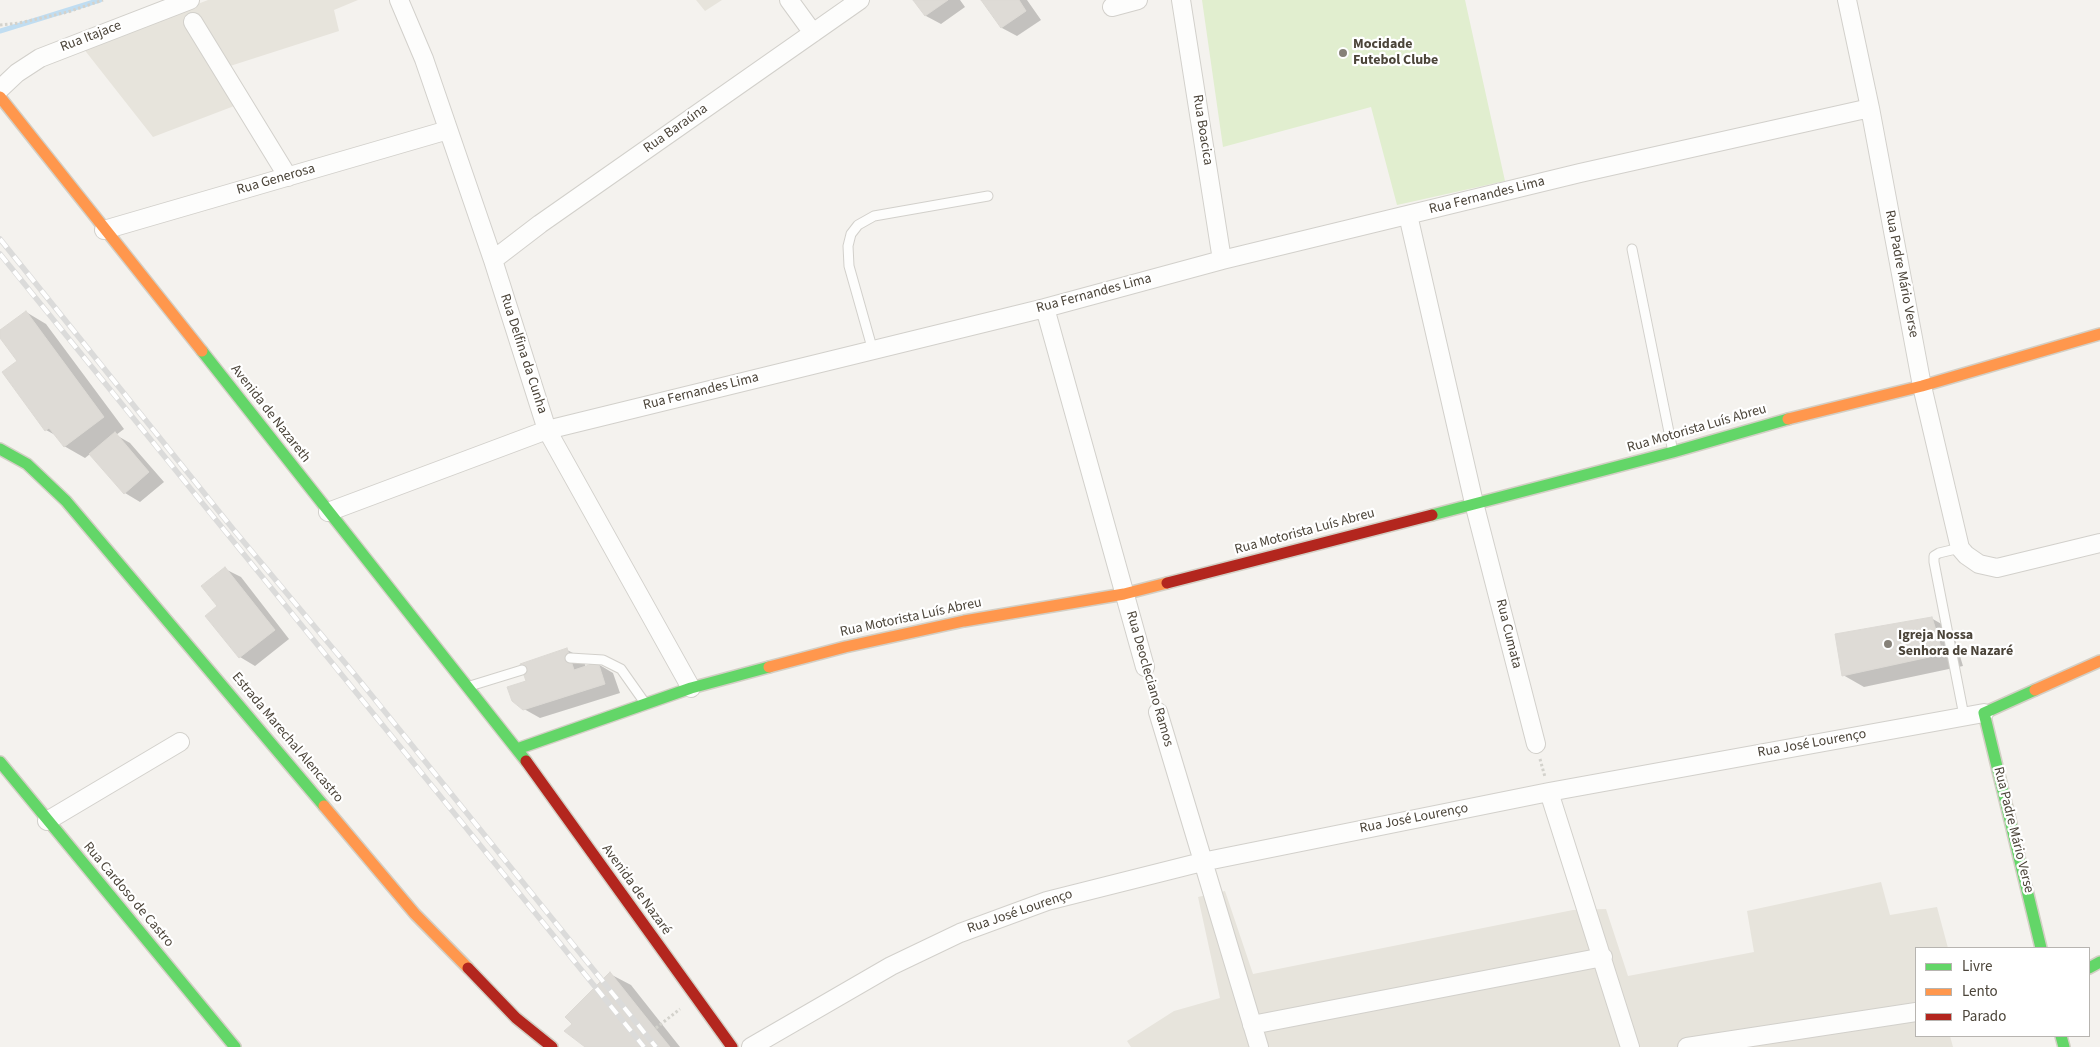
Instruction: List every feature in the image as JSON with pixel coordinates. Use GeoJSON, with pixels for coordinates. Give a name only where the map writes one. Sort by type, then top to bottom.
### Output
{"type":"FeatureCollection","features":[{"type":"Feature","properties":{"kind":"main road","name":"Avenida de Nazareth"},"geometry":{"type":"LineString","coordinates":[[0,98],[517,748]]}},
{"type":"Feature","properties":{"kind":"main road","name":"Rua Motorista Luís Abreu"},"geometry":{"type":"LineString","coordinates":[[517,748],[691,688],[844,647],[964,621],[1124,594],[1673,452],[1783,420],[1922,386],[2100,334]]}},
{"type":"Feature","properties":{"kind":"main road","name":"Estrada Marechal Alencastro"},"geometry":{"type":"LineString","coordinates":[[0,449],[27,464],[66,501],[415,914],[516,1018],[552,1047]]}},
{"type":"Feature","properties":{"kind":"main road","name":"Rua José Lourenço"},"geometry":{"type":"LineString","coordinates":[[1984,713],[2100,661]]}},
{"type":"Feature","properties":{"kind":"main road","name":"Rua Padre Mário Verse"},"geometry":{"type":"LineString","coordinates":[[1984,713],[2042,947]]}},
{"type":"Feature","properties":{"kind":"main road","name":"Avenida de Nazaré"},"geometry":{"type":"LineString","coordinates":[[517,748],[732,1047]]}},
{"type":"Feature","properties":{"kind":"main road","name":"Rua Cardoso de Castro"},"geometry":{"type":"LineString","coordinates":[[0,762],[235,1047]]}},
{"type":"Feature","properties":{"kind":"main road"},"geometry":{"type":"LineString","coordinates":[[516,1018],[530,1045]]}},
{"type":"Feature","properties":{"kind":"street","name":"Rua Itajace"},"geometry":{"type":"LineString","coordinates":[[0,89],[17,73],[40,58],[190,0]]}},
{"type":"Feature","properties":{"kind":"street","name":"Rua Delfina da Cunha"},"geometry":{"type":"LineString","coordinates":[[400,0],[424,59],[493,260],[547,430],[691,688]]}},
{"type":"Feature","properties":{"kind":"street"},"geometry":{"type":"LineString","coordinates":[[789,0],[813,33]]}},
{"type":"Feature","properties":{"kind":"street","name":"Rua Baraúna"},"geometry":{"type":"LineString","coordinates":[[493,260],[540,224],[860,0]]}},
{"type":"Feature","properties":{"kind":"street"},"geometry":{"type":"LineString","coordinates":[[1112,7],[1138,0]]}},
{"type":"Feature","properties":{"kind":"street","name":"Rua Boacica"},"geometry":{"type":"LineString","coordinates":[[1181,0],[1222,260]]}},
{"type":"Feature","properties":{"kind":"street","name":"Rua Padre Mário Verse"},"geometry":{"type":"LineString","coordinates":[[1847,0],[1870,108],[1922,386],[1960,548]]}},
{"type":"Feature","properties":{"kind":"street"},"geometry":{"type":"LineString","coordinates":[[194,22],[288,177]]}},
{"type":"Feature","properties":{"kind":"street","name":"Rua Fernandes Lima"},"geometry":{"type":"LineString","coordinates":[[328,512],[547,430],[1045,308],[1222,260],[1580,173],[1870,108]]}},
{"type":"Feature","properties":{"kind":"street","name":"Rua Generosa"},"geometry":{"type":"LineString","coordinates":[[104,230],[448,130]]}},
{"type":"Feature","properties":{"kind":"street","name":"Rua Cumata"},"geometry":{"type":"LineString","coordinates":[[1408,215],[1474,503],[1536,744]]}},
{"type":"Feature","properties":{"kind":"street","name":"Rua Deocleciano Ramos"},"geometry":{"type":"LineString","coordinates":[[1045,308],[1145,667]]}},
{"type":"Feature","properties":{"kind":"street"},"geometry":{"type":"LineString","coordinates":[[1960,548],[1979,564],[1997,568],[2100,542]]}},
{"type":"Feature","properties":{"kind":"street","name":"Rua Deocleciano Ramos"},"geometry":{"type":"LineString","coordinates":[[1158,712],[1259,1047]]}},
{"type":"Feature","properties":{"kind":"street","name":"Rua José Lourenço"},"geometry":{"type":"LineString","coordinates":[[751,1047],[891,966],[960,933],[1047,901],[1202,862],[1549,792],[1984,713]]}},
{"type":"Feature","properties":{"kind":"street"},"geometry":{"type":"LineString","coordinates":[[47,821],[180,742]]}},
{"type":"Feature","properties":{"kind":"street"},"geometry":{"type":"LineString","coordinates":[[1549,792],[1603,957],[1630,1047]]}},
{"type":"Feature","properties":{"kind":"street"},"geometry":{"type":"LineString","coordinates":[[1252,1025],[1603,957]]}},
{"type":"Feature","properties":{"kind":"street"},"geometry":{"type":"LineString","coordinates":[[1687,1047],[1915,1012]]}},
{"type":"Feature","properties":{"kind":"lane"},"geometry":{"type":"LineString","coordinates":[[873,351],[849,266],[848,246],[850,234],[858,225],[874,216],[988,196]]}},
{"type":"Feature","properties":{"kind":"lane"},"geometry":{"type":"LineString","coordinates":[[1632,249],[1673,452]]}},
{"type":"Feature","properties":{"kind":"lane"},"geometry":{"type":"LineString","coordinates":[[1960,548],[1939,553],[1934,556],[1934,562],[1964,716]]}},
{"type":"Feature","properties":{"kind":"lane"},"geometry":{"type":"LineString","coordinates":[[570,658],[603,660],[621,669],[646,704]]}},
{"type":"Feature","properties":{"kind":"lane"},"geometry":{"type":"LineString","coordinates":[[468,687],[522,670]]}},
{"type":"Feature","properties":{"kind":"path"},"geometry":{"type":"LineString","coordinates":[[0,25],[19,23],[68,12],[103,0]]}},
{"type":"Feature","properties":{"kind":"path","name":"Rua Deocleciano Ramos"},"geometry":{"type":"LineString","coordinates":[[1145,667],[1158,712]]}},
{"type":"Feature","properties":{"kind":"path"},"geometry":{"type":"LineString","coordinates":[[1536,744],[1549,792]]}},
{"type":"Feature","properties":{"kind":"path"},"geometry":{"type":"LineString","coordinates":[[656,1028],[684,1005]]}},
{"type":"Feature","properties":{"kind":"shaded area"},"geometry":{"type":"Polygon","coordinates":[[[208,0],[358,0],[334,10],[339,31],[227,67],[242,103],[153,137],[83,48],[208,0]]]}},
{"type":"Feature","properties":{"kind":"shaded area"},"geometry":{"type":"Polygon","coordinates":[[[696,0],[722,0],[705,11],[696,0]]]}},
{"type":"Feature","properties":{"kind":"shaded area"},"geometry":{"type":"Polygon","coordinates":[[[1881,882],[1890,915],[1937,907],[1948,947],[1915,947],[1915,1037],[1950,1037],[1953,1047],[1131,1047],[1127,1041],[1174,1011],[1220,998],[1198,897],[1225,891],[1253,974],[1573,910],[1606,909],[1628,976],[1754,952],[1747,911],[1881,882]]]}},
{"type":"Feature","properties":{"kind":"green space","name":"Mocidade Futebol Clube"},"geometry":{"type":"Polygon","coordinates":[[[1202,0],[1465,0],[1505,181],[1397,205],[1371,107],[1223,147],[1202,0]]]}},
{"type":"Feature","properties":{"kind":"building"},"geometry":{"type":"Polygon","coordinates":[[[913,0],[948,0],[925,16],[913,0]]]}},
{"type":"Feature","properties":{"kind":"building"},"geometry":{"type":"Polygon","coordinates":[[[981,0],[1019,0],[1026,11],[1001,28],[981,0]]]}},
{"type":"Feature","properties":{"kind":"building"},"geometry":{"type":"Polygon","coordinates":[[[26,311],[104,417],[64,447],[49,428],[45,431],[2,372],[17,361],[0,338],[0,330],[26,311]]]}},
{"type":"Feature","properties":{"kind":"building"},"geometry":{"type":"Polygon","coordinates":[[[115,432],[149,472],[124,494],[89,454],[115,432]]]}},
{"type":"Feature","properties":{"kind":"building"},"geometry":{"type":"Polygon","coordinates":[[[225,567],[275,630],[239,658],[205,616],[217,606],[201,586],[225,567]]]}},
{"type":"Feature","properties":{"kind":"building","name":"Igreja Nossa Senhora de Nazaré"},"geometry":{"type":"Polygon","coordinates":[[[1932,617],[1943,654],[1842,676],[1835,634],[1932,617]]]}},
{"type":"Feature","properties":{"kind":"building"},"geometry":{"type":"Polygon","coordinates":[[[567,648],[574,670],[598,662],[605,684],[523,710],[512,701],[507,687],[526,681],[520,664],[567,648]]]}},
{"type":"Feature","properties":{"kind":"building"},"geometry":{"type":"Polygon","coordinates":[[[610,972],[670,1047],[585,1047],[564,1031],[572,1024],[565,1017],[610,972]]]}},
{"type":"Feature","properties":{"kind":"waterway"},"geometry":{"type":"LineString","coordinates":[[0,31],[100,0]]}},
{"type":"Feature","properties":{"kind":"railway"},"geometry":{"type":"LineString","coordinates":[[0,239],[233,529],[356,676],[656,1047]]}},
{"type":"Feature","properties":{"kind":"railway"},"geometry":{"type":"LineString","coordinates":[[0,254],[644,1047]]}},
{"type":"Feature","properties":{"kind":"traffic: fast"},"geometry":{"type":"LineString","coordinates":[[202,351],[526,761]]}},
{"type":"Feature","properties":{"kind":"traffic: fast"},"geometry":{"type":"LineString","coordinates":[[1432,515],[1673,452],[1788,419]]}},
{"type":"Feature","properties":{"kind":"traffic: fast"},"geometry":{"type":"LineString","coordinates":[[0,449],[27,464],[66,501],[324,806]]}},
{"type":"Feature","properties":{"kind":"traffic: fast"},"geometry":{"type":"LineString","coordinates":[[517,749],[691,688],[769,667]]}},
{"type":"Feature","properties":{"kind":"traffic: fast"},"geometry":{"type":"LineString","coordinates":[[2035,690],[1984,713],[2041,947]]}},
{"type":"Feature","properties":{"kind":"traffic: fast"},"geometry":{"type":"LineString","coordinates":[[0,762],[235,1047]]}},
{"type":"Feature","properties":{"kind":"traffic: fast"},"geometry":{"type":"LineString","coordinates":[[2090,967],[2100,962]]}},
{"type":"Feature","properties":{"kind":"traffic: fast"},"geometry":{"type":"LineString","coordinates":[[2061,1037],[2064,1047]]}},
{"type":"Feature","properties":{"kind":"traffic: slow"},"geometry":{"type":"LineString","coordinates":[[0,97],[202,351]]}},
{"type":"Feature","properties":{"kind":"traffic: slow"},"geometry":{"type":"LineString","coordinates":[[1788,419],[1922,386],[2100,334]]}},
{"type":"Feature","properties":{"kind":"traffic: slow"},"geometry":{"type":"LineString","coordinates":[[769,667],[845,647],[964,621],[1124,594],[1167,583]]}},
{"type":"Feature","properties":{"kind":"traffic: slow"},"geometry":{"type":"LineString","coordinates":[[2035,690],[2100,661]]}},
{"type":"Feature","properties":{"kind":"traffic: slow"},"geometry":{"type":"LineString","coordinates":[[324,806],[415,914],[468,968]]}},
{"type":"Feature","properties":{"kind":"traffic: jam"},"geometry":{"type":"LineString","coordinates":[[1167,583],[1432,515]]}},
{"type":"Feature","properties":{"kind":"traffic: jam"},"geometry":{"type":"LineString","coordinates":[[526,761],[732,1047]]}},
{"type":"Feature","properties":{"kind":"traffic: jam"},"geometry":{"type":"LineString","coordinates":[[468,968],[516,1018],[552,1047]]}},
{"type":"Feature","properties":{"kind":"place","name":"Mocidade Futebol Clube"},"geometry":{"type":"Point","coordinates":[1343,53]}},
{"type":"Feature","properties":{"kind":"place","name":"Igreja Nossa Senhora de Nazaré"},"geometry":{"type":"Point","coordinates":[1888,644]}}]}
